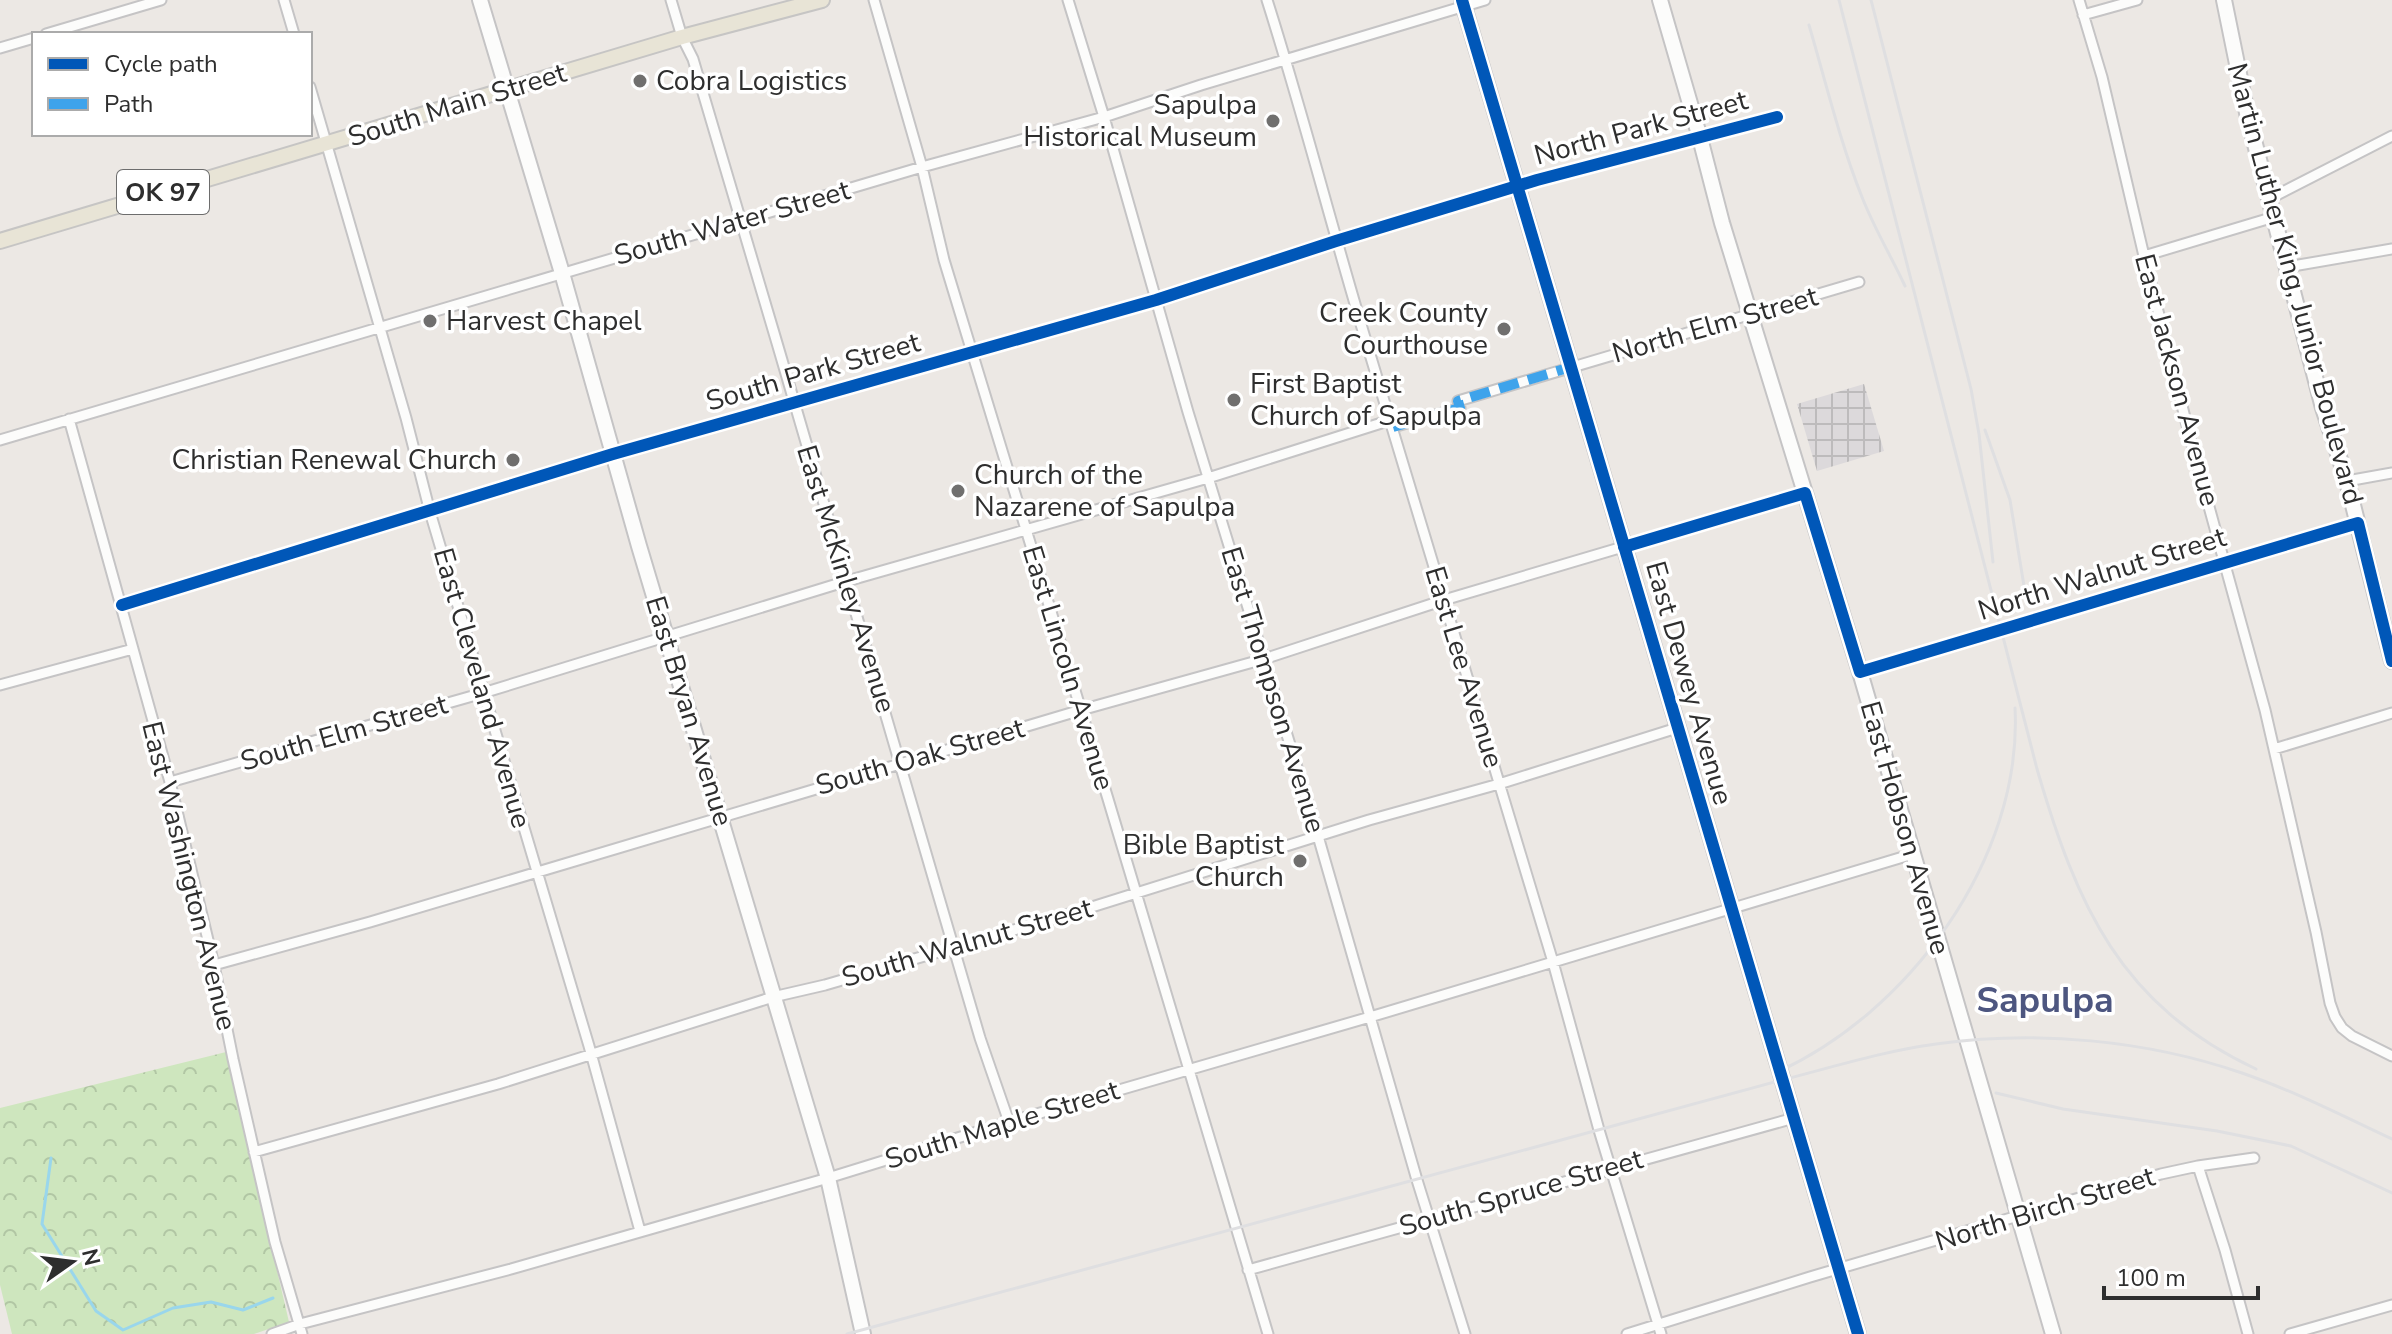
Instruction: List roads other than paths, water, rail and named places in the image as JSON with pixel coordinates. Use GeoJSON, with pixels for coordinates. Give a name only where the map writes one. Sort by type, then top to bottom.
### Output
{"type":"FeatureCollection","features":[{"type":"Feature","properties":{"kind":"main road","name":"South Main Street"},"geometry":{"type":"LineString","coordinates":[[0,241],[682,37],[822,0]]}},
{"type":"Feature","properties":{"kind":"street"},"geometry":{"type":"LineString","coordinates":[[53,32],[161,0]]}},
{"type":"Feature","properties":{"kind":"street"},"geometry":{"type":"LineString","coordinates":[[284,0],[293,32]]}},
{"type":"Feature","properties":{"kind":"street","name":"East Bryan Avenue"},"geometry":{"type":"LineString","coordinates":[[480,0],[828,1178],[863,1334]]}},
{"type":"Feature","properties":{"kind":"street","name":"East McKinley Avenue"},"geometry":{"type":"LineString","coordinates":[[671,0],[682,37],[693,59],[743,221],[980,1038],[1009,1122]]}},
{"type":"Feature","properties":{"kind":"street","name":"East Lincoln Avenue"},"geometry":{"type":"LineString","coordinates":[[874,0],[922,167],[944,260],[1268,1334]]}},
{"type":"Feature","properties":{"kind":"street","name":"East Thompson Avenue"},"geometry":{"type":"LineString","coordinates":[[1068,0],[1465,1334]]}},
{"type":"Feature","properties":{"kind":"street","name":"East Lee Avenue"},"geometry":{"type":"LineString","coordinates":[[1267,0],[1659,1330]]}},
{"type":"Feature","properties":{"kind":"street","name":"South Water Street"},"geometry":{"type":"LineString","coordinates":[[0,440],[922,167],[1104,117],[1463,3],[1485,0]]}},
{"type":"Feature","properties":{"kind":"street","name":"East Hobson Avenue"},"geometry":{"type":"LineString","coordinates":[[1660,0],[1722,223],[1860,672],[2053,1334]]}},
{"type":"Feature","properties":{"kind":"street","name":"East Jackson Avenue"},"geometry":{"type":"LineString","coordinates":[[2079,0],[2102,77],[2192,445],[2274,749],[2316,932],[2323,977],[2335,1017],[2342,1028],[2392,1056]]}},
{"type":"Feature","properties":{"kind":"street"},"geometry":{"type":"LineString","coordinates":[[2083,15],[2137,0]]}},
{"type":"Feature","properties":{"kind":"street","name":"Martin Luther King, Junior Boulevard"},"geometry":{"type":"LineString","coordinates":[[2224,0],[2247,113],[2323,408],[2347,481],[2392,657]]}},
{"type":"Feature","properties":{"kind":"street","name":"East Dewey Avenue"},"geometry":{"type":"LineString","coordinates":[[1463,3],[1858,1334]]}},
{"type":"Feature","properties":{"kind":"street"},"geometry":{"type":"LineString","coordinates":[[0,48],[32,39]]}},
{"type":"Feature","properties":{"kind":"street","name":"East Cleveland Avenue"},"geometry":{"type":"LineString","coordinates":[[312,94],[406,418],[430,512],[640,1231]]}},
{"type":"Feature","properties":{"kind":"street","name":"North Park Street"},"geometry":{"type":"LineString","coordinates":[[1518,186],[1777,117]]}},
{"type":"Feature","properties":{"kind":"street"},"geometry":{"type":"LineString","coordinates":[[2269,199],[2392,136]]}},
{"type":"Feature","properties":{"kind":"street","name":"South Park Street"},"geometry":{"type":"LineString","coordinates":[[122,605],[613,454],[1156,300],[1518,186]]}},
{"type":"Feature","properties":{"kind":"street"},"geometry":{"type":"LineString","coordinates":[[2144,256],[2274,217]]}},
{"type":"Feature","properties":{"kind":"street"},"geometry":{"type":"LineString","coordinates":[[2287,267],[2392,249]]}},
{"type":"Feature","properties":{"kind":"street","name":"North Elm Street"},"geometry":{"type":"LineString","coordinates":[[1571,367],[1859,282]]}},
{"type":"Feature","properties":{"kind":"street","name":"South Elm Street"},"geometry":{"type":"LineString","coordinates":[[170,782],[483,693],[847,581],[1392,424],[1460,408],[1458,401],[1571,367]]}},
{"type":"Feature","properties":{"kind":"street","name":"East Washington Avenue"},"geometry":{"type":"LineString","coordinates":[[69,419],[170,782],[275,1242],[301,1329]]}},
{"type":"Feature","properties":{"kind":"street"},"geometry":{"type":"LineString","coordinates":[[2347,481],[2392,473]]}},
{"type":"Feature","properties":{"kind":"street","name":"South Oak Street"},"geometry":{"type":"LineString","coordinates":[[214,965],[1264,659],[1444,600],[1805,493]]}},
{"type":"Feature","properties":{"kind":"street","name":"North Walnut Street"},"geometry":{"type":"LineString","coordinates":[[1860,672],[2358,523]]}},
{"type":"Feature","properties":{"kind":"street"},"geometry":{"type":"LineString","coordinates":[[0,685],[133,649]]}},
{"type":"Feature","properties":{"kind":"street"},"geometry":{"type":"LineString","coordinates":[[2274,749],[2392,713]]}},
{"type":"Feature","properties":{"kind":"street","name":"South Walnut Street"},"geometry":{"type":"LineString","coordinates":[[254,1152],[498,1084],[773,997],[825,985],[1136,893],[1677,728]]}},
{"type":"Feature","properties":{"kind":"street","name":"South Maple Street"},"geometry":{"type":"LineString","coordinates":[[272,1334],[301,1329],[828,1178],[1913,854]]}},
{"type":"Feature","properties":{"kind":"street","name":"South Spruce Street"},"geometry":{"type":"LineString","coordinates":[[1248,1270],[1794,1118]]}},
{"type":"Feature","properties":{"kind":"street","name":"North Birch Street"},"geometry":{"type":"LineString","coordinates":[[1627,1334],[1659,1330],[1839,1269],[2161,1174],[2254,1158]]}},
{"type":"Feature","properties":{"kind":"street"},"geometry":{"type":"LineString","coordinates":[[2198,1166],[2248,1334]]}},
{"type":"Feature","properties":{"kind":"street"},"geometry":{"type":"LineString","coordinates":[[2290,1334],[2392,1305]]}},
{"type":"Feature","properties":{"kind":"waterway"},"geometry":{"type":"LineString","coordinates":[[51,1158],[42,1224],[96,1311],[123,1330],[173,1308],[211,1302],[243,1310],[273,1298]]}},
{"type":"Feature","properties":{"kind":"railway"},"geometry":{"type":"LineString","coordinates":[[1839,0],[2037,769],[2069,865],[2110,946],[2137,982],[2170,1014],[2209,1043],[2256,1069]]}},
{"type":"Feature","properties":{"kind":"railway"},"geometry":{"type":"LineString","coordinates":[[1871,0],[1971,389],[1993,562]]}},
{"type":"Feature","properties":{"kind":"railway"},"geometry":{"type":"LineString","coordinates":[[1809,25],[1854,176],[1905,286]]}},
{"type":"Feature","properties":{"kind":"railway"},"geometry":{"type":"LineString","coordinates":[[1985,430],[2010,500],[2025,592]]}},
{"type":"Feature","properties":{"kind":"railway"},"geometry":{"type":"LineString","coordinates":[[1773,1074],[1822,1047],[1869,1013],[1911,972],[1948,925],[1978,874],[2000,820],[2012,764],[2015,708]]}},
{"type":"Feature","properties":{"kind":"railway"},"geometry":{"type":"LineString","coordinates":[[847,1334],[1782,1080],[1878,1055],[1936,1044],[2052,1038],[2168,1053],[2261,1080],[2392,1139]]}},
{"type":"Feature","properties":{"kind":"railway"},"geometry":{"type":"LineString","coordinates":[[1996,1093],[2063,1109],[2217,1131],[2291,1146],[2392,1193]]}},
{"type":"Feature","properties":{"kind":"place","name":"Cobra Logistics"},"geometry":{"type":"Point","coordinates":[640,81]}},
{"type":"Feature","properties":{"kind":"place","name":"Sapulpa Historical Museum"},"geometry":{"type":"Point","coordinates":[1273,121]}},
{"type":"Feature","properties":{"kind":"place","name":"Harvest Chapel"},"geometry":{"type":"Point","coordinates":[430,321]}},
{"type":"Feature","properties":{"kind":"place","name":"Creek County Courthouse"},"geometry":{"type":"Point","coordinates":[1504,329]}},
{"type":"Feature","properties":{"kind":"place","name":"First Baptist Church of Sapulpa"},"geometry":{"type":"Point","coordinates":[1234,400]}},
{"type":"Feature","properties":{"kind":"place","name":"Christian Renewal Church"},"geometry":{"type":"Point","coordinates":[513,460]}},
{"type":"Feature","properties":{"kind":"place","name":"Church of the Nazarene of Sapulpa"},"geometry":{"type":"Point","coordinates":[958,491]}},
{"type":"Feature","properties":{"kind":"place","name":"Bible Baptist Church"},"geometry":{"type":"Point","coordinates":[1300,861]}},
{"type":"Feature","properties":{"kind":"district","name":"Sapulpa"},"geometry":{"type":"Point","coordinates":[2045,1000]}}]}
